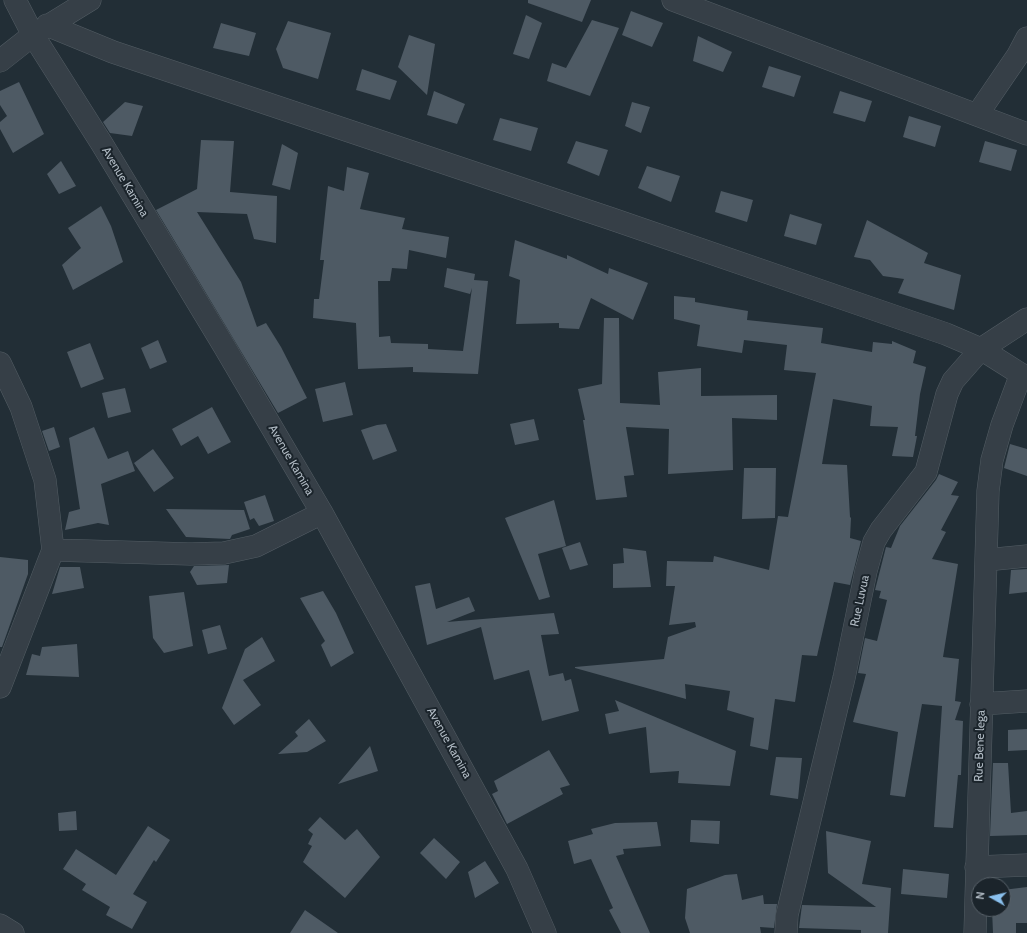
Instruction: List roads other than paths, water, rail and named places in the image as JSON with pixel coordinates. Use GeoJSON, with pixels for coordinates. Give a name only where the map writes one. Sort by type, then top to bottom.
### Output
{"type":"FeatureCollection","features":[{"type":"Feature","properties":{"kind":"street","name":"Avenue Kamina"},"geometry":{"type":"LineString","coordinates":[[15,0],[40,30],[102,144],[224,346],[322,513],[517,869],[545,933]]}},
{"type":"Feature","properties":{"kind":"street"},"geometry":{"type":"LineString","coordinates":[[0,61],[40,30],[90,0]]}},
{"type":"Feature","properties":{"kind":"street"},"geometry":{"type":"LineString","coordinates":[[673,0],[1027,134]]}},
{"type":"Feature","properties":{"kind":"street"},"geometry":{"type":"LineString","coordinates":[[40,30],[112,52],[619,222],[946,334],[980,349],[1024,376]]}},
{"type":"Feature","properties":{"kind":"street"},"geometry":{"type":"LineString","coordinates":[[977,114],[1018,55],[1027,38]]}},
{"type":"Feature","properties":{"kind":"street","name":"Rue Luvua"},"geometry":{"type":"LineString","coordinates":[[786,933],[787,915],[844,678],[866,571],[874,542],[881,530],[923,477],[932,455],[950,387],[980,349],[1027,319]]}},
{"type":"Feature","properties":{"kind":"street"},"geometry":{"type":"LineString","coordinates":[[0,362],[21,407],[45,480],[53,550],[0,687]]}},
{"type":"Feature","properties":{"kind":"street","name":"Rue Bene lega"},"geometry":{"type":"LineString","coordinates":[[975,933],[988,491],[992,460],[1002,425],[1024,376]]}},
{"type":"Feature","properties":{"kind":"street"},"geometry":{"type":"LineString","coordinates":[[53,550],[190,554],[224,553],[256,546],[322,513]]}},
{"type":"Feature","properties":{"kind":"street"},"geometry":{"type":"LineString","coordinates":[[986,560],[1027,556]]}},
{"type":"Feature","properties":{"kind":"street"},"geometry":{"type":"LineString","coordinates":[[981,704],[1027,701]]}},
{"type":"Feature","properties":{"kind":"street"},"geometry":{"type":"LineString","coordinates":[[976,867],[1027,865]]}},
{"type":"Feature","properties":{"kind":"street"},"geometry":{"type":"LineString","coordinates":[[0,925],[13,933]]}}]}
